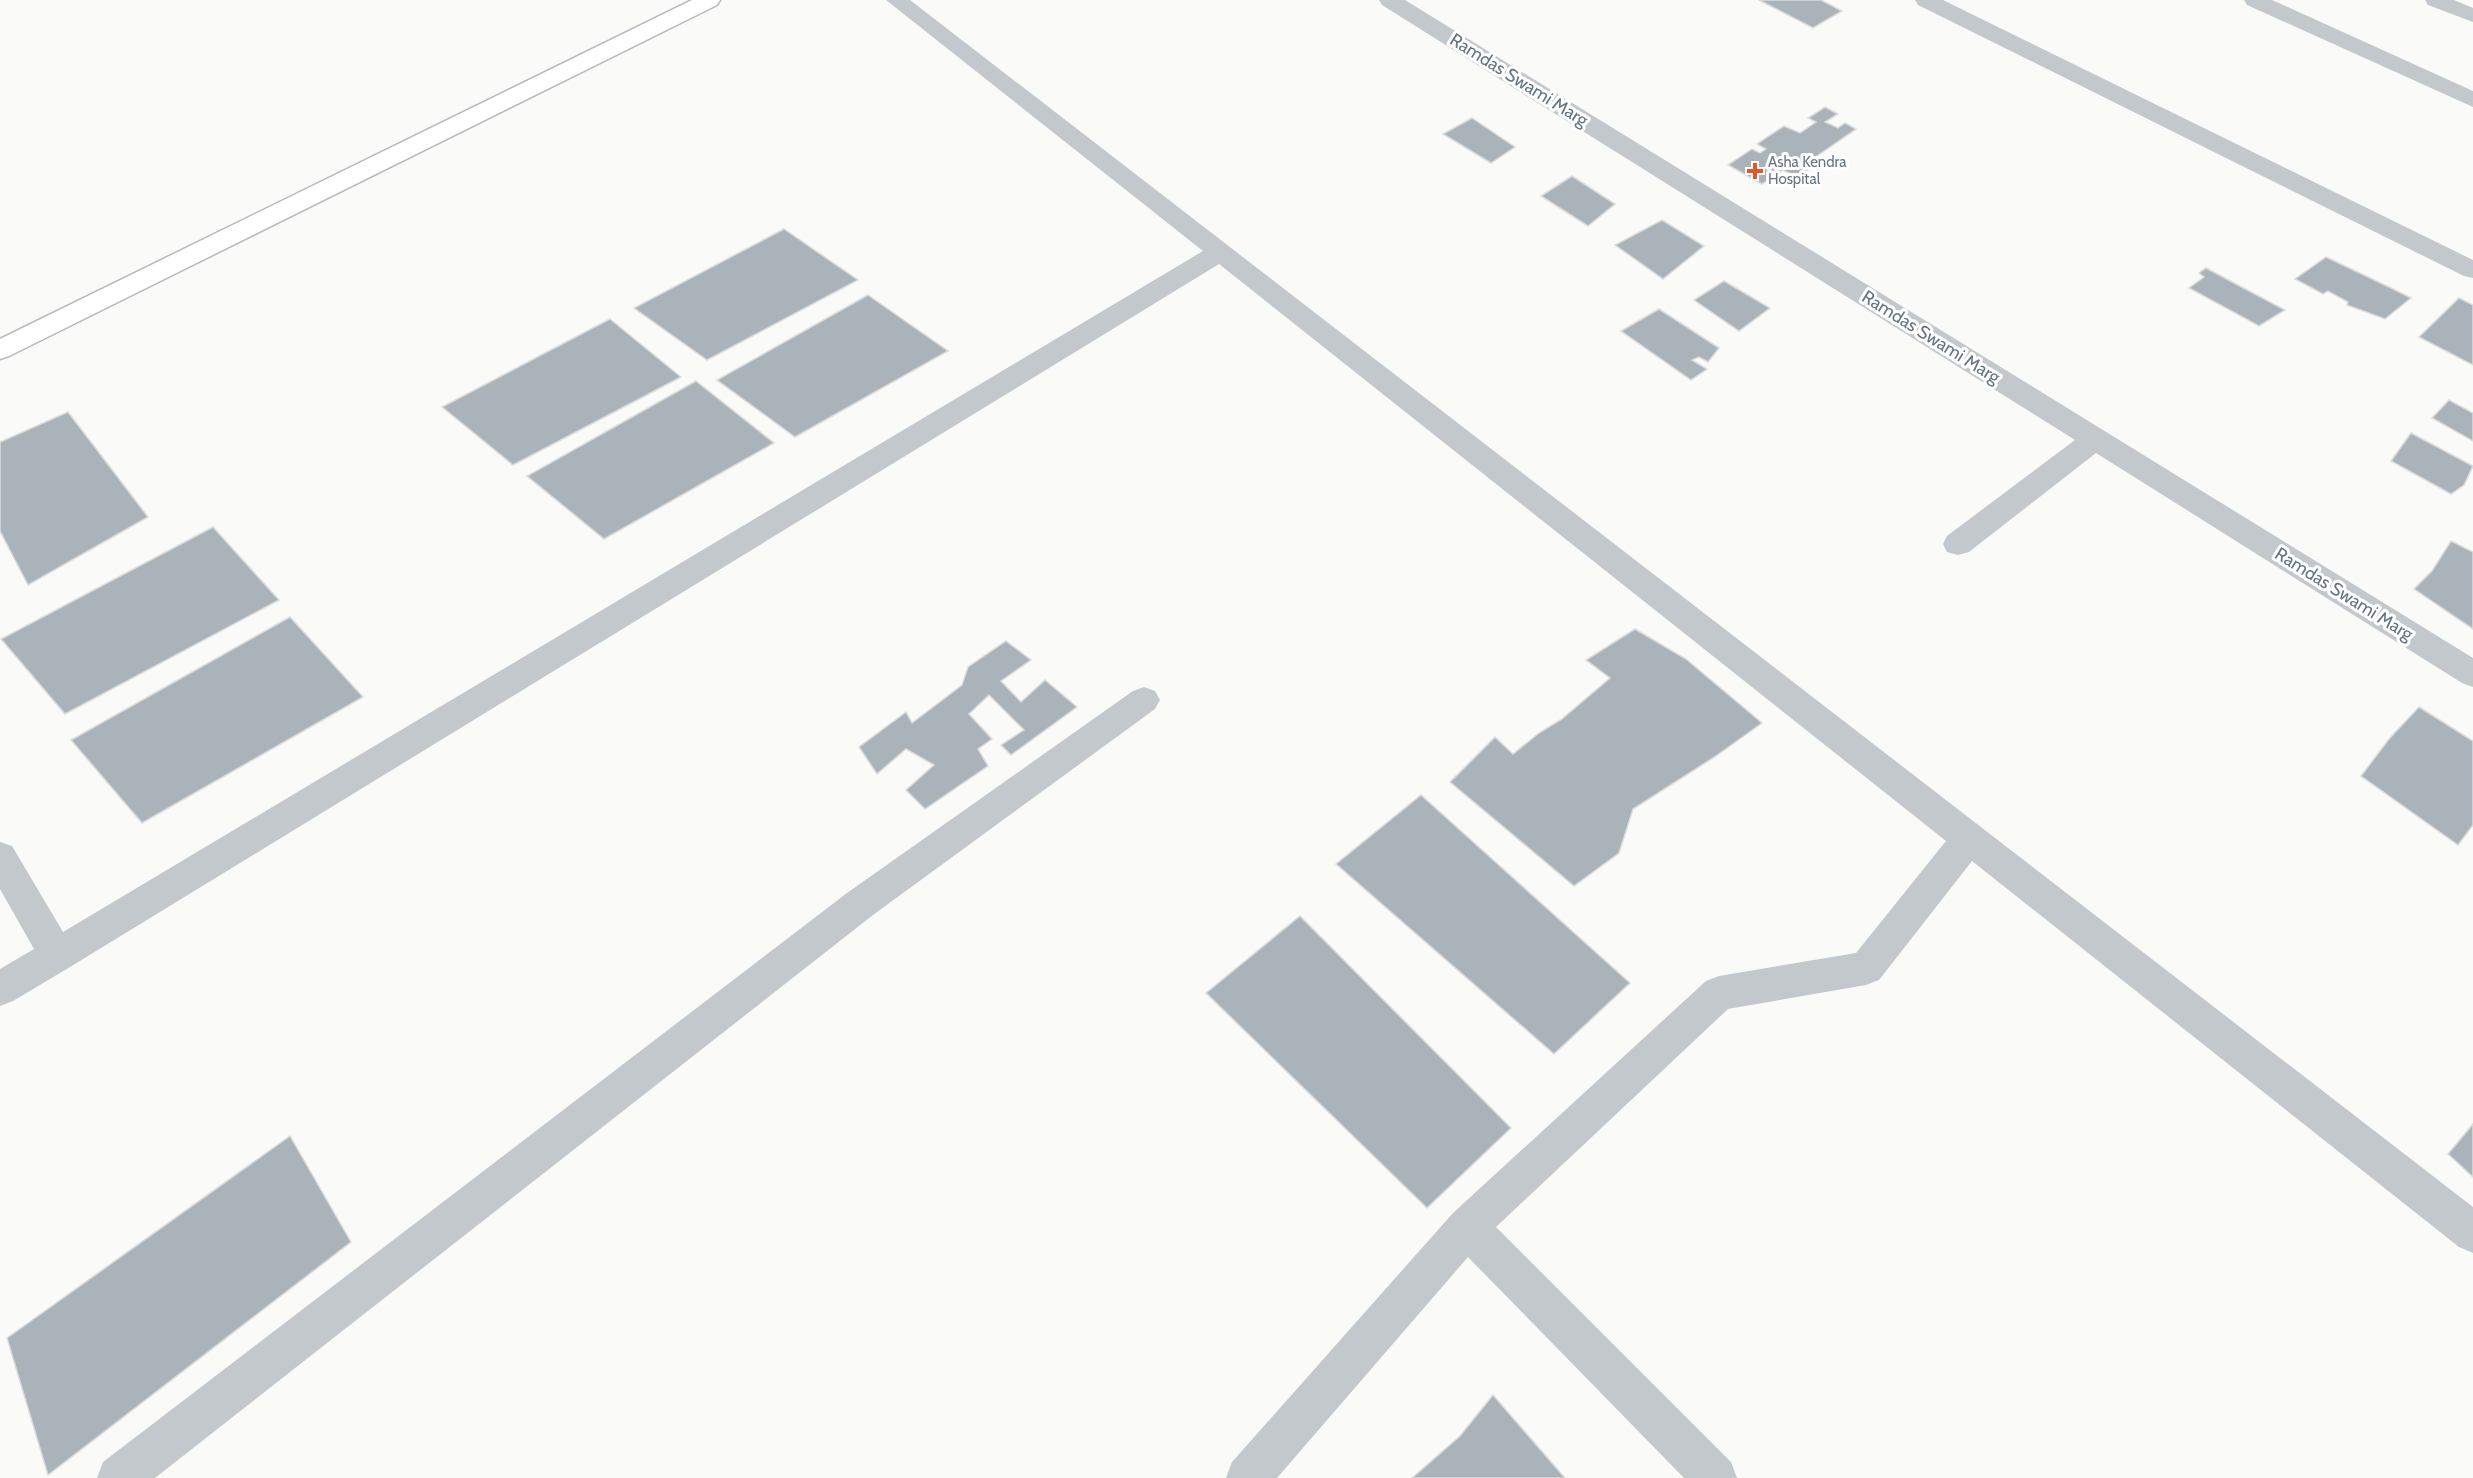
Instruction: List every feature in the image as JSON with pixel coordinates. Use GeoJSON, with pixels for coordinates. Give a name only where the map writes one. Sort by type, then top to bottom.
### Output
{"type":"FeatureCollection","features":[{"type":"Feature","properties":{"kind":"main road"},"geometry":{"type":"LineString","coordinates":[[0,350],[709,0]]}},
{"type":"Feature","properties":{"kind":"street"},"geometry":{"type":"LineString","coordinates":[[897,0],[2473,1233]]}},
{"type":"Feature","properties":{"kind":"street","name":"Ramdas Swami Marg"},"geometry":{"type":"LineString","coordinates":[[1389,0],[2473,674]]}},
{"type":"Feature","properties":{"kind":"street"},"geometry":{"type":"LineString","coordinates":[[1926,0],[2473,270]]}},
{"type":"Feature","properties":{"kind":"street"},"geometry":{"type":"LineString","coordinates":[[2255,0],[2473,100]]}},
{"type":"Feature","properties":{"kind":"street"},"geometry":{"type":"LineString","coordinates":[[2436,0],[2473,16]]}},
{"type":"Feature","properties":{"kind":"street"},"geometry":{"type":"LineString","coordinates":[[0,989],[1220,252]]}},
{"type":"Feature","properties":{"kind":"street"},"geometry":{"type":"LineString","coordinates":[[1958,544],[2095,439]]}},
{"type":"Feature","properties":{"kind":"street"},"geometry":{"type":"LineString","coordinates":[[119,1478],[860,904],[1144,700]]}},
{"type":"Feature","properties":{"kind":"street"},"geometry":{"type":"LineString","coordinates":[[1248,1478],[1467,1227],[1719,993],[1866,968],[1969,839]]}},
{"type":"Feature","properties":{"kind":"street"},"geometry":{"type":"LineString","coordinates":[[0,857],[57,955]]}},
{"type":"Feature","properties":{"kind":"street"},"geometry":{"type":"LineString","coordinates":[[1467,1227],[1714,1478]]}},
{"type":"Feature","properties":{"kind":"building"},"geometry":{"type":"Polygon","coordinates":[[[1759,0],[1821,0],[1842,11],[1813,28],[1759,0]]]}},
{"type":"Feature","properties":{"kind":"building"},"geometry":{"type":"Polygon","coordinates":[[[1825,107],[1838,114],[1825,122],[1838,128],[1845,123],[1856,129],[1801,167],[1808,170],[1797,177],[1783,170],[1762,184],[1728,165],[1752,149],[1760,153],[1766,149],[1757,144],[1784,126],[1800,133],[1816,122],[1808,118],[1825,107]]]}},
{"type":"Feature","properties":{"kind":"building"},"geometry":{"type":"Polygon","coordinates":[[[1472,118],[1515,147],[1491,163],[1443,134],[1472,118]]]}},
{"type":"Feature","properties":{"kind":"building"},"geometry":{"type":"Polygon","coordinates":[[[1572,176],[1615,204],[1588,226],[1541,196],[1572,176]]]}},
{"type":"Feature","properties":{"kind":"building"},"geometry":{"type":"Polygon","coordinates":[[[1662,220],[1704,246],[1663,279],[1615,245],[1662,220]]]}},
{"type":"Feature","properties":{"kind":"building"},"geometry":{"type":"Polygon","coordinates":[[[784,229],[858,280],[707,360],[634,308],[784,229]]]}},
{"type":"Feature","properties":{"kind":"building"},"geometry":{"type":"Polygon","coordinates":[[[2326,257],[2411,298],[2385,319],[2347,305],[2348,302],[2328,291],[2323,294],[2295,279],[2326,257]]]}},
{"type":"Feature","properties":{"kind":"building"},"geometry":{"type":"Polygon","coordinates":[[[2206,268],[2285,310],[2259,326],[2189,288],[2204,277],[2199,273],[2206,268]]]}},
{"type":"Feature","properties":{"kind":"building"},"geometry":{"type":"Polygon","coordinates":[[[1724,281],[1770,308],[1739,331],[1694,300],[1724,281]]]}},
{"type":"Feature","properties":{"kind":"building"},"geometry":{"type":"Polygon","coordinates":[[[868,295],[948,351],[795,437],[717,380],[868,295]]]}},
{"type":"Feature","properties":{"kind":"building"},"geometry":{"type":"Polygon","coordinates":[[[2459,298],[2473,305],[2473,365],[2419,337],[2459,298]]]}},
{"type":"Feature","properties":{"kind":"building"},"geometry":{"type":"Polygon","coordinates":[[[1659,309],[1719,348],[1708,362],[1699,357],[1692,360],[1707,369],[1691,380],[1621,331],[1659,309]]]}},
{"type":"Feature","properties":{"kind":"building"},"geometry":{"type":"Polygon","coordinates":[[[610,319],[681,377],[513,465],[442,407],[610,319]]]}},
{"type":"Feature","properties":{"kind":"building"},"geometry":{"type":"Polygon","coordinates":[[[696,381],[774,443],[604,539],[527,476],[696,381]]]}},
{"type":"Feature","properties":{"kind":"building"},"geometry":{"type":"Polygon","coordinates":[[[2449,400],[2473,413],[2473,441],[2432,418],[2449,400]]]}},
{"type":"Feature","properties":{"kind":"building"},"geometry":{"type":"Polygon","coordinates":[[[68,412],[148,517],[28,585],[0,531],[0,442],[68,412]]]}},
{"type":"Feature","properties":{"kind":"building"},"geometry":{"type":"Polygon","coordinates":[[[2411,433],[2473,466],[2464,485],[2451,494],[2391,461],[2411,433]]]}},
{"type":"Feature","properties":{"kind":"building"},"geometry":{"type":"Polygon","coordinates":[[[213,527],[279,600],[65,714],[1,639],[213,527]]]}},
{"type":"Feature","properties":{"kind":"building"},"geometry":{"type":"Polygon","coordinates":[[[2451,541],[2473,552],[2473,629],[2414,589],[2432,571],[2451,541]]]}},
{"type":"Feature","properties":{"kind":"building"},"geometry":{"type":"Polygon","coordinates":[[[290,617],[363,697],[142,823],[71,740],[290,617]]]}},
{"type":"Feature","properties":{"kind":"building"},"geometry":{"type":"Polygon","coordinates":[[[1635,629],[1686,659],[1762,723],[1716,756],[1633,809],[1619,853],[1574,886],[1450,782],[1495,737],[1513,754],[1539,733],[1562,719],[1610,678],[1586,660],[1635,629]]]}},
{"type":"Feature","properties":{"kind":"building"},"geometry":{"type":"Polygon","coordinates":[[[1006,641],[1031,660],[1001,681],[1021,702],[1045,680],[1077,707],[1011,755],[1001,745],[1024,730],[989,695],[969,714],[992,739],[978,749],[988,766],[925,809],[906,790],[934,765],[906,749],[877,774],[859,747],[906,712],[912,723],[962,685],[968,667],[1006,641]]]}},
{"type":"Feature","properties":{"kind":"building"},"geometry":{"type":"Polygon","coordinates":[[[2419,707],[2473,741],[2473,825],[2458,845],[2361,776],[2389,739],[2419,707]]]}},
{"type":"Feature","properties":{"kind":"building"},"geometry":{"type":"Polygon","coordinates":[[[1421,795],[1630,983],[1554,1054],[1336,864],[1421,795]]]}},
{"type":"Feature","properties":{"kind":"building"},"geometry":{"type":"Polygon","coordinates":[[[1300,916],[1511,1128],[1427,1208],[1206,993],[1300,916]]]}},
{"type":"Feature","properties":{"kind":"building"},"geometry":{"type":"Polygon","coordinates":[[[2473,1124],[2473,1177],[2448,1154],[2473,1124]]]}},
{"type":"Feature","properties":{"kind":"building"},"geometry":{"type":"Polygon","coordinates":[[[290,1136],[351,1242],[48,1475],[7,1338],[290,1136]]]}},
{"type":"Feature","properties":{"kind":"building"},"geometry":{"type":"Polygon","coordinates":[[[1493,1395],[1565,1478],[1412,1478],[1460,1436],[1493,1395]]]}},
{"type":"Feature","properties":{"kind":"place","name":"Asha Kendra Hospital"},"geometry":{"type":"Point","coordinates":[1755,171]}}]}
